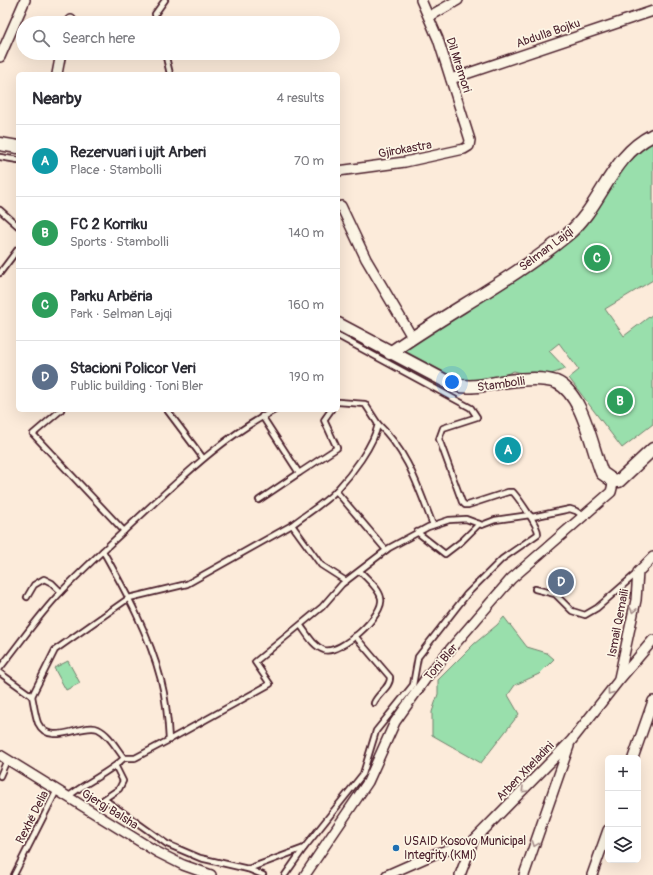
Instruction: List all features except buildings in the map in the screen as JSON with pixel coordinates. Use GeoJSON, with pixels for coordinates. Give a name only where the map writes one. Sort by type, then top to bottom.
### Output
{"type":"FeatureCollection","features":[{"type":"Feature","properties":{"kind":"street"},"geometry":{"type":"LineString","coordinates":[[18,16],[25,0]]}},
{"type":"Feature","properties":{"kind":"street","name":"Dil Mramori"},"geometry":{"type":"LineString","coordinates":[[422,0],[430,16],[470,140]]}},
{"type":"Feature","properties":{"kind":"street"},"geometry":{"type":"LineString","coordinates":[[430,16],[458,0]]}},
{"type":"Feature","properties":{"kind":"street","name":"Abdulla Bojku"},"geometry":{"type":"LineString","coordinates":[[451,79],[653,11]]}},
{"type":"Feature","properties":{"kind":"street"},"geometry":{"type":"LineString","coordinates":[[0,57],[16,21]]}},
{"type":"Feature","properties":{"kind":"street"},"geometry":{"type":"LineString","coordinates":[[57,72],[60,60]]}},
{"type":"Feature","properties":{"kind":"street","name":"Selman Lajqi"},"geometry":{"type":"LineString","coordinates":[[390,353],[412,337],[469,303],[567,235],[589,212],[603,186],[631,149],[653,135]]}},
{"type":"Feature","properties":{"kind":"street","name":"Gjirokastra"},"geometry":{"type":"LineString","coordinates":[[340,171],[373,168],[442,155],[464,149],[469,146],[470,140]]}},
{"type":"Feature","properties":{"kind":"street"},"geometry":{"type":"LineString","coordinates":[[0,144],[16,147]]}},
{"type":"Feature","properties":{"kind":"street"},"geometry":{"type":"LineString","coordinates":[[341,206],[366,259],[412,337]]}},
{"type":"Feature","properties":{"kind":"street","name":"Stambolli"},"geometry":{"type":"LineString","coordinates":[[340,325],[390,353],[453,385],[473,388],[506,382],[532,380],[556,382],[569,393],[577,404],[602,473],[616,480]]}},
{"type":"Feature","properties":{"kind":"street","name":"Toni Bler"},"geometry":{"type":"LineString","coordinates":[[305,875],[368,782],[395,722],[429,674],[511,579],[584,517],[611,492],[616,480],[653,449]]}},
{"type":"Feature","properties":{"kind":"street"},"geometry":{"type":"LineString","coordinates":[[638,572],[653,557]]}},
{"type":"Feature","properties":{"kind":"street","name":"Ismail Qemaili"},"geometry":{"type":"LineString","coordinates":[[619,680],[636,600],[638,572]]}},
{"type":"Feature","properties":{"kind":"street","name":"Arben Xheladini"},"geometry":{"type":"LineString","coordinates":[[460,875],[469,849],[480,833],[571,741],[653,640]]}},
{"type":"Feature","properties":{"kind":"street"},"geometry":{"type":"LineString","coordinates":[[634,755],[653,701]]}},
{"type":"Feature","properties":{"kind":"street"},"geometry":{"type":"LineString","coordinates":[[524,875],[571,741]]}},
{"type":"Feature","properties":{"kind":"street","name":"Gjergj Balsha"},"geometry":{"type":"LineString","coordinates":[[4,758],[157,852],[193,872],[211,875]]}},
{"type":"Feature","properties":{"kind":"street"},"geometry":{"type":"LineString","coordinates":[[592,875],[605,838]]}},
{"type":"Feature","properties":{"kind":"street"},"geometry":{"type":"LineString","coordinates":[[387,875],[437,853],[459,847],[469,849]]}},
{"type":"Feature","properties":{"kind":"lane"},"geometry":{"type":"LineString","coordinates":[[155,16],[155,14],[165,0]]}},
{"type":"Feature","properties":{"kind":"lane"},"geometry":{"type":"LineString","coordinates":[[166,60],[169,72]]}},
{"type":"Feature","properties":{"kind":"lane"},"geometry":{"type":"LineString","coordinates":[[0,157],[16,160]]}},
{"type":"Feature","properties":{"kind":"lane"},"geometry":{"type":"LineString","coordinates":[[0,210],[16,224]]}},
{"type":"Feature","properties":{"kind":"lane"},"geometry":{"type":"LineString","coordinates":[[0,273],[16,252]]}},
{"type":"Feature","properties":{"kind":"lane"},"geometry":{"type":"LineString","coordinates":[[285,875],[304,848],[363,774],[376,731],[413,685],[418,657],[467,594],[502,559],[538,534],[538,529],[532,521],[530,515],[515,494],[511,492],[468,505],[465,505],[462,502],[439,438],[443,428],[477,417],[471,408],[340,337]]}},
{"type":"Feature","properties":{"kind":"lane"},"geometry":{"type":"LineString","coordinates":[[340,402],[365,404],[378,424],[389,434],[410,465],[433,525]]}},
{"type":"Feature","properties":{"kind":"lane"},"geometry":{"type":"LineString","coordinates":[[59,412],[33,434],[124,531]]}},
{"type":"Feature","properties":{"kind":"lane"},"geometry":{"type":"LineString","coordinates":[[168,412],[203,458]]}},
{"type":"Feature","properties":{"kind":"lane"},"geometry":{"type":"LineString","coordinates":[[0,668],[43,612],[61,592],[124,531],[203,458],[262,416],[271,412]]}},
{"type":"Feature","properties":{"kind":"lane"},"geometry":{"type":"LineString","coordinates":[[260,500],[337,448],[324,420],[330,412]]}},
{"type":"Feature","properties":{"kind":"lane"},"geometry":{"type":"LineString","coordinates":[[262,416],[299,473]]}},
{"type":"Feature","properties":{"kind":"lane"},"geometry":{"type":"LineString","coordinates":[[124,758],[106,735],[97,728],[87,727],[64,734],[56,734],[44,730],[38,723],[32,696],[56,650],[129,598],[187,584],[292,525],[336,491],[376,435],[378,424]]}},
{"type":"Feature","properties":{"kind":"lane"},"geometry":{"type":"LineString","coordinates":[[336,491],[386,550]]}},
{"type":"Feature","properties":{"kind":"lane"},"geometry":{"type":"LineString","coordinates":[[68,797],[78,788],[116,767],[124,758],[135,758],[270,684],[255,662],[326,603],[346,581],[386,550],[417,532],[433,525],[461,518],[482,525],[495,520],[530,515],[532,517],[570,509],[576,511],[584,517]]}},
{"type":"Feature","properties":{"kind":"lane"},"geometry":{"type":"LineString","coordinates":[[417,532],[445,554],[462,541],[479,524]]}},
{"type":"Feature","properties":{"kind":"lane"},"geometry":{"type":"LineString","coordinates":[[292,525],[321,565],[346,581]]}},
{"type":"Feature","properties":{"kind":"lane"},"geometry":{"type":"LineString","coordinates":[[103,551],[129,598],[148,639],[161,680],[166,705],[169,740]]}},
{"type":"Feature","properties":{"kind":"lane"},"geometry":{"type":"LineString","coordinates":[[300,626],[312,641],[324,650],[338,648],[355,636],[373,619],[382,606],[379,593],[360,571]]}},
{"type":"Feature","properties":{"kind":"lane"},"geometry":{"type":"LineString","coordinates":[[535,589],[555,594],[572,611],[585,615],[597,608],[638,572]]}},
{"type":"Feature","properties":{"kind":"lane"},"geometry":{"type":"LineString","coordinates":[[26,597],[34,585],[44,579],[52,583],[61,592]]}},
{"type":"Feature","properties":{"kind":"lane"},"geometry":{"type":"LineString","coordinates":[[355,636],[390,678],[389,684],[378,694],[374,703]]}},
{"type":"Feature","properties":{"kind":"lane"},"geometry":{"type":"LineString","coordinates":[[0,673],[32,696]]}},
{"type":"Feature","properties":{"kind":"lane"},"geometry":{"type":"LineString","coordinates":[[0,776],[4,758]]}},
{"type":"Feature","properties":{"kind":"lane"},"geometry":{"type":"LineString","coordinates":[[116,767],[123,781],[119,789],[104,800],[167,844],[200,858],[248,869],[263,875]]}},
{"type":"Feature","properties":{"kind":"lane","name":"Rexhë Delia"},"geometry":{"type":"LineString","coordinates":[[14,875],[57,790]]}},
{"type":"Feature","properties":{"kind":"lane"},"geometry":{"type":"LineString","coordinates":[[248,869],[304,848]]}},
{"type":"Feature","properties":{"kind":"green space"},"geometry":{"type":"Polygon","coordinates":[[[653,140],[653,280],[605,309],[624,336],[653,314],[653,424],[622,448],[569,378],[579,370],[559,343],[549,351],[566,369],[539,378],[514,371],[484,383],[463,382],[403,350],[573,235],[618,173],[639,148],[653,140]]]}},
{"type":"Feature","properties":{"kind":"green space"},"geometry":{"type":"Polygon","coordinates":[[[504,617],[527,647],[547,653],[554,659],[539,674],[515,685],[508,695],[519,714],[481,763],[432,735],[432,712],[438,694],[438,680],[504,617]]]}},
{"type":"Feature","properties":{"kind":"green space"},"geometry":{"type":"Polygon","coordinates":[[[68,661],[80,683],[66,690],[54,668],[68,661]]]}},
{"type":"Feature","properties":{"kind":"place","name":"Parku Arbëria"},"geometry":{"type":"Point","coordinates":[597,258]}},
{"type":"Feature","properties":{"kind":"place","name":"FC 2 Korriku"},"geometry":{"type":"Point","coordinates":[620,401]}},
{"type":"Feature","properties":{"kind":"place","name":"Rezervuari i ujit Arberi"},"geometry":{"type":"Point","coordinates":[508,450]}},
{"type":"Feature","properties":{"kind":"place","name":"Stacioni Policor Veri"},"geometry":{"type":"Point","coordinates":[561,582]}},
{"type":"Feature","properties":{"kind":"place","name":"USAID Kosovo Municipal Integrity (KMI)"},"geometry":{"type":"Point","coordinates":[396,848]}}]}
